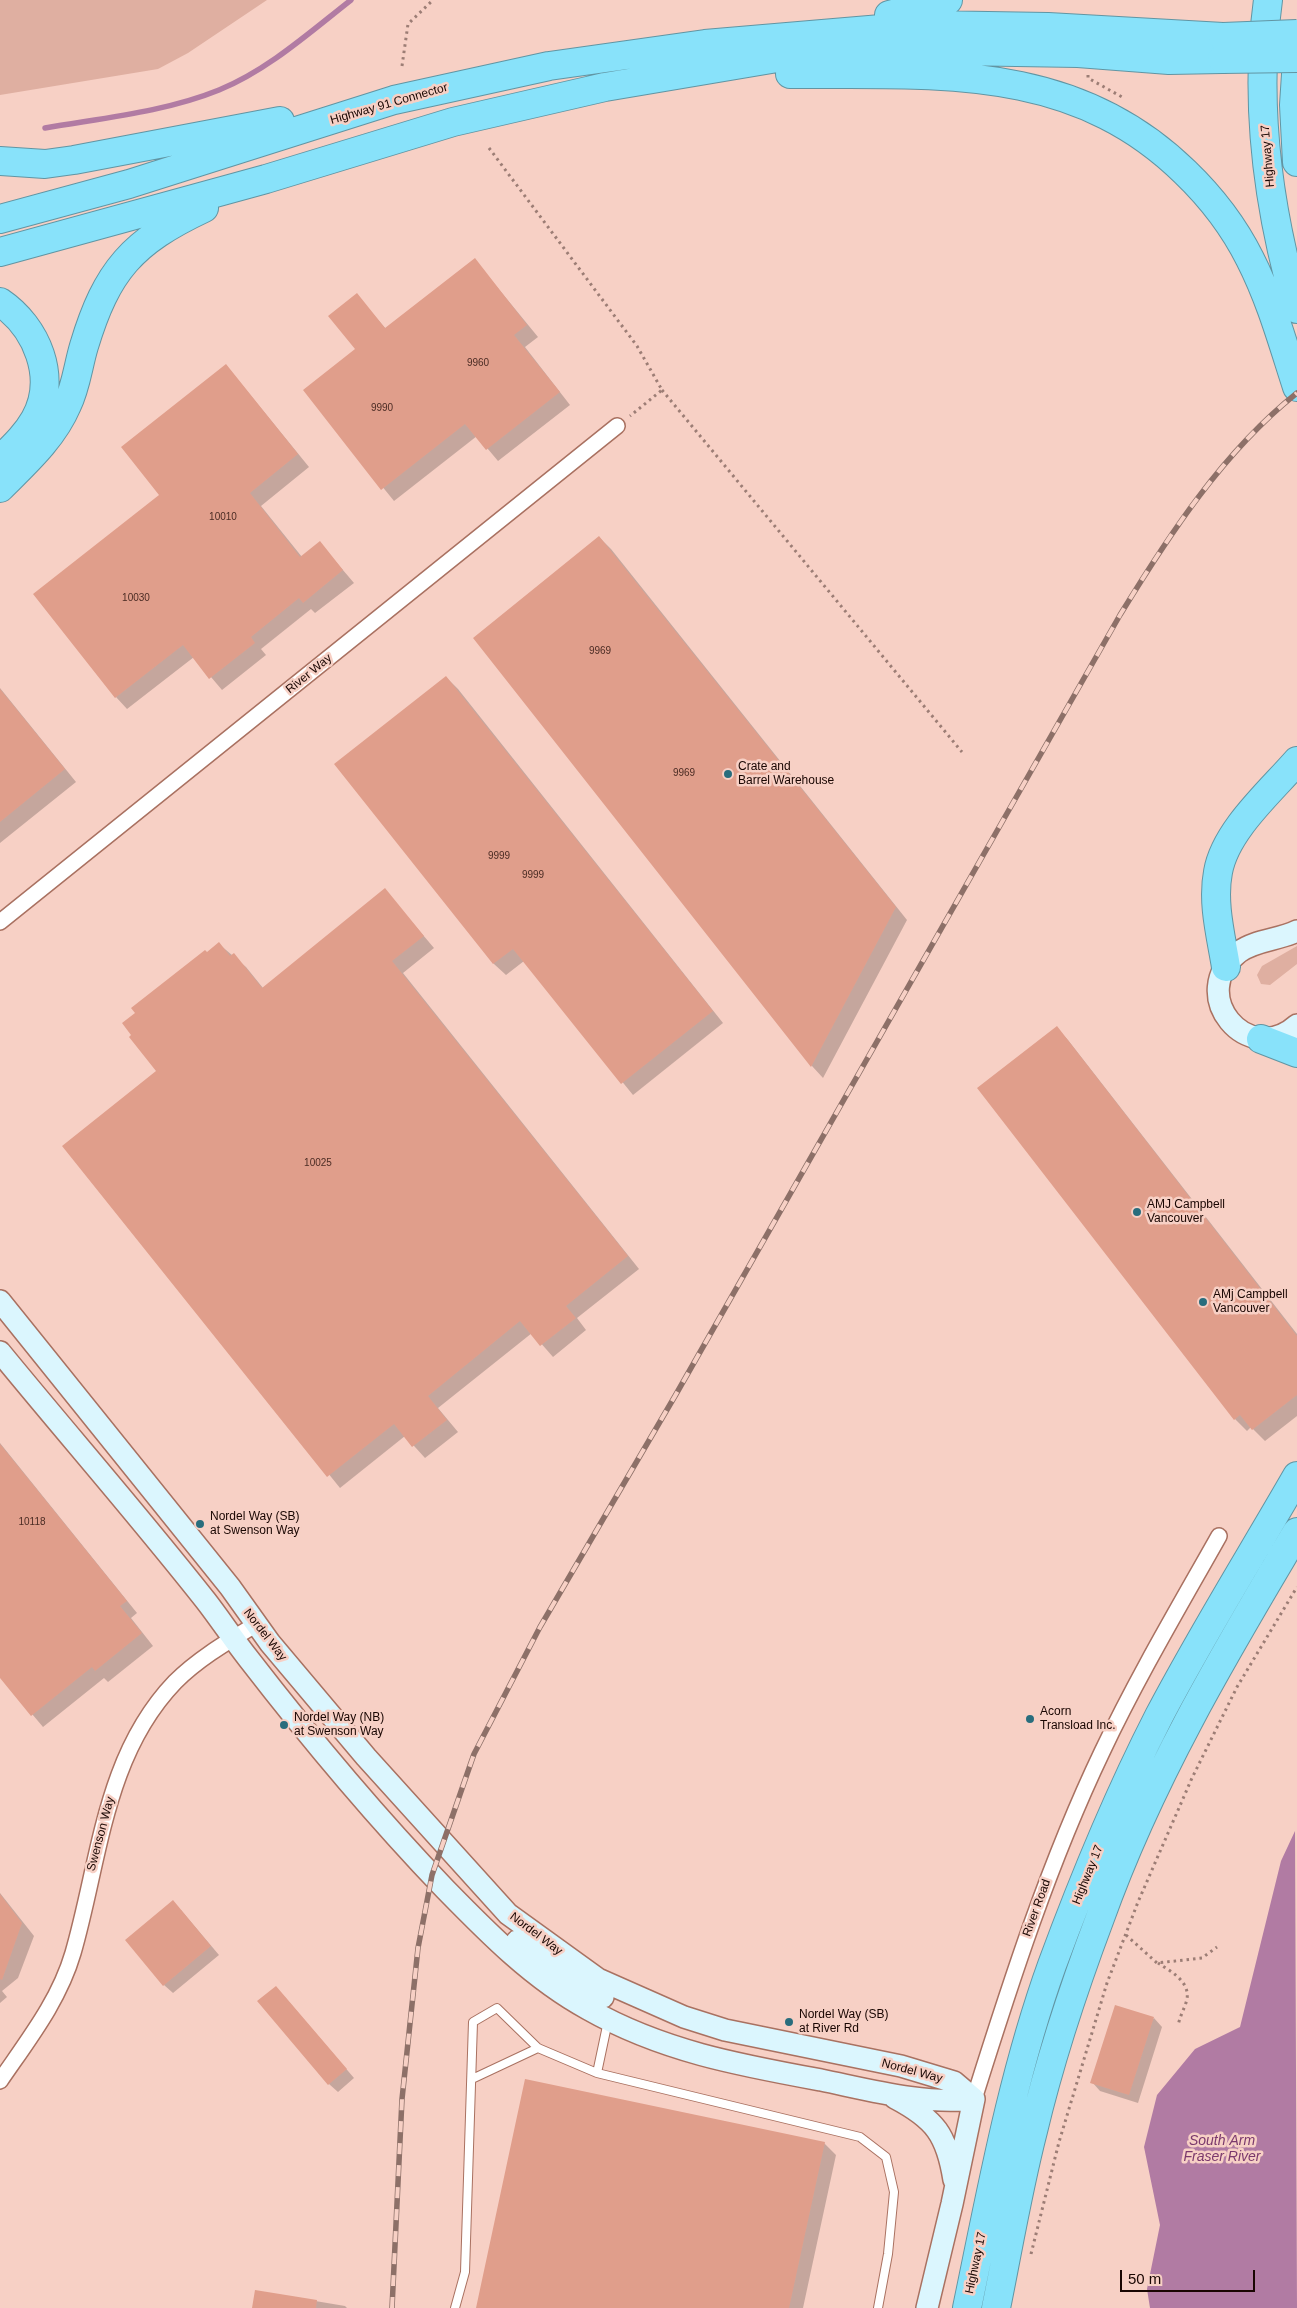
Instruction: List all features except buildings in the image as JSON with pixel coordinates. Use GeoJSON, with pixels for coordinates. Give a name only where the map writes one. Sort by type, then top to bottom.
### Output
{"type":"FeatureCollection","features":[{"type":"Feature","properties":{"kind":"highway"},"geometry":{"type":"LineString","coordinates":[[789,36],[948,0]]}},
{"type":"Feature","properties":{"kind":"highway","name":"Highway 17"},"geometry":{"type":"LineString","coordinates":[[1268,0],[1263,52],[1263,87],[1268,168],[1290,313]]}},
{"type":"Feature","properties":{"kind":"highway"},"geometry":{"type":"LineString","coordinates":[[789,36],[883,28],[984,25],[1223,48],[1297,58],[1294,105],[1297,162]]}},
{"type":"Feature","properties":{"kind":"highway"},"geometry":{"type":"LineString","coordinates":[[0,252],[266,178],[453,122],[513,107],[605,87],[699,73],[783,57],[878,52],[955,51],[1078,53],[1169,60],[1297,34]]}},
{"type":"Feature","properties":{"kind":"highway","name":"Highway 91 Connector"},"geometry":{"type":"LineString","coordinates":[[0,219],[129,184],[394,100],[549,66],[686,46],[789,36]]}},
{"type":"Feature","properties":{"kind":"highway"},"geometry":{"type":"LineString","coordinates":[[699,73],[958,77],[1015,84],[1060,95],[1088,105],[1120,120],[1174,161],[1196,183],[1242,244],[1290,313],[1297,387]]}},
{"type":"Feature","properties":{"kind":"highway"},"geometry":{"type":"LineString","coordinates":[[0,161],[45,164],[74,160],[394,100]]}},
{"type":"Feature","properties":{"kind":"highway"},"geometry":{"type":"LineString","coordinates":[[0,488],[44,442],[63,414],[72,393],[92,319],[102,296],[124,262],[138,247],[171,224],[266,178]]}},
{"type":"Feature","properties":{"kind":"highway"},"geometry":{"type":"LineString","coordinates":[[0,302],[20,319],[31,334],[41,356],[45,376],[43,397],[36,418],[25,434],[0,460]]}},
{"type":"Feature","properties":{"kind":"highway"},"geometry":{"type":"LineString","coordinates":[[1226,967],[1216,905],[1218,873],[1221,860],[1235,834],[1297,761]]}},
{"type":"Feature","properties":{"kind":"highway"},"geometry":{"type":"LineString","coordinates":[[1261,1039],[1297,1054]]}},
{"type":"Feature","properties":{"kind":"highway","name":"Highway 17"},"geometry":{"type":"LineString","coordinates":[[967,2308],[1008,2117],[1020,2072],[1052,1967],[1084,1884],[1121,1797],[1159,1717],[1210,1621],[1297,1476]]}},
{"type":"Feature","properties":{"kind":"highway"},"geometry":{"type":"LineString","coordinates":[[996,2308],[1033,2131],[1056,2049],[1100,1916],[1156,1785],[1187,1723],[1237,1631],[1297,1532]]}},
{"type":"Feature","properties":{"kind":"street","name":"River Way"},"geometry":{"type":"LineString","coordinates":[[0,922],[617,426]]}},
{"type":"Feature","properties":{"kind":"street"},"geometry":{"type":"LineString","coordinates":[[1297,931],[1278,939],[1245,948],[1226,967],[1220,978],[1218,988],[1219,1001],[1224,1014],[1235,1028],[1261,1039],[1278,1036],[1297,1025]]}},
{"type":"Feature","properties":{"kind":"street","name":"Nordel Way"},"geometry":{"type":"LineString","coordinates":[[0,1301],[230,1587],[255,1625],[366,1757],[508,1914],[598,1979],[646,2001],[725,2030],[901,2066],[954,2082],[974,2099]]}},
{"type":"Feature","properties":{"kind":"street","name":"Nordel Way"},"geometry":{"type":"LineString","coordinates":[[0,1352],[109,1481],[208,1604],[233,1639],[346,1778],[416,1859],[497,1941],[533,1972],[586,2009],[645,2037],[717,2061],[882,2092],[950,2102],[974,2099]]}},
{"type":"Feature","properties":{"kind":"street","name":"River Road"},"geometry":{"type":"LineString","coordinates":[[927,2308],[974,2099],[1036,1910],[1101,1754],[1126,1702],[1219,1536]]}},
{"type":"Feature","properties":{"kind":"street","name":"Swenson Way"},"geometry":{"type":"LineString","coordinates":[[0,2081],[50,2008],[73,1954],[102,1824],[118,1776],[138,1730],[175,1682],[216,1649],[255,1625]]}},
{"type":"Feature","properties":{"kind":"street"},"geometry":{"type":"LineString","coordinates":[[497,1941],[516,1941],[591,1992],[621,2006],[634,2007],[646,2001]]}},
{"type":"Feature","properties":{"kind":"street"},"geometry":{"type":"LineString","coordinates":[[882,2092],[921,2112],[930,2121],[944,2143],[951,2165],[955,2190]]}},
{"type":"Feature","properties":{"kind":"lane"},"geometry":{"type":"LineString","coordinates":[[455,2308],[466,2272],[473,2022],[496,2008],[538,2048],[596,2074],[860,2137],[886,2157],[894,2192],[888,2254],[878,2308]]}},
{"type":"Feature","properties":{"kind":"lane"},"geometry":{"type":"LineString","coordinates":[[596,2074],[608,2019]]}},
{"type":"Feature","properties":{"kind":"lane"},"geometry":{"type":"LineString","coordinates":[[472,2079],[538,2048]]}},
{"type":"Feature","properties":{"kind":"path"},"geometry":{"type":"LineString","coordinates":[[402,66],[408,24],[433,0]]}},
{"type":"Feature","properties":{"kind":"path"},"geometry":{"type":"LineString","coordinates":[[489,148],[637,346],[662,390],[962,752]]}},
{"type":"Feature","properties":{"kind":"path"},"geometry":{"type":"LineString","coordinates":[[617,426],[662,390]]}},
{"type":"Feature","properties":{"kind":"path"},"geometry":{"type":"LineString","coordinates":[[1031,2255],[1058,2142],[1107,1983],[1138,1902],[1192,1778],[1237,1687],[1297,1587]]}},
{"type":"Feature","properties":{"kind":"path"},"geometry":{"type":"LineString","coordinates":[[1126,1935],[1157,1963],[1177,1976],[1186,1987],[1187,1999],[1180,2013],[1178,2026]]}},
{"type":"Feature","properties":{"kind":"path"},"geometry":{"type":"LineString","coordinates":[[1157,1963],[1202,1958],[1217,1947]]}},
{"type":"Feature","properties":{"kind":"shaded area"},"geometry":{"type":"Polygon","coordinates":[[[0,0],[267,0],[188,53],[158,69],[0,95],[0,0]]]}},
{"type":"Feature","properties":{"kind":"shaded area"},"geometry":{"type":"Polygon","coordinates":[[[1297,946],[1297,964],[1270,985],[1261,984],[1257,975],[1262,966],[1297,946]]]}},
{"type":"Feature","properties":{"kind":"water","name":"South Arm Fraser River"},"geometry":{"type":"Polygon","coordinates":[[[1295,1831],[1297,2308],[1150,2308],[1147,2289],[1160,2225],[1144,2147],[1157,2095],[1195,2049],[1240,2027],[1281,1861],[1295,1831]]]}},
{"type":"Feature","properties":{"kind":"waterway"},"geometry":{"type":"LineString","coordinates":[[45,128],[155,109],[198,98],[219,90],[255,72],[351,0]]}},
{"type":"Feature","properties":{"kind":"railway"},"geometry":{"type":"LineString","coordinates":[[392,2308],[402,2099],[418,1948],[432,1875],[474,1754],[540,1627],[675,1396],[1120,615],[1178,525],[1221,468],[1270,416],[1297,393]]}},
{"type":"Feature","properties":{"kind":"place","name":"Crate and Barrel Warehouse"},"geometry":{"type":"Point","coordinates":[728,774]}},
{"type":"Feature","properties":{"kind":"place","name":"AMJ Campbell Vancouver"},"geometry":{"type":"Point","coordinates":[1137,1212]}},
{"type":"Feature","properties":{"kind":"place","name":"AMj Campbell Vancouver"},"geometry":{"type":"Point","coordinates":[1203,1302]}},
{"type":"Feature","properties":{"kind":"place","name":"Nordel Way (SB) at Swenson Way"},"geometry":{"type":"Point","coordinates":[200,1524]}},
{"type":"Feature","properties":{"kind":"place","name":"Acorn Transload Inc."},"geometry":{"type":"Point","coordinates":[1030,1719]}},
{"type":"Feature","properties":{"kind":"place","name":"Nordel Way (NB) at Swenson Way"},"geometry":{"type":"Point","coordinates":[284,1725]}},
{"type":"Feature","properties":{"kind":"place","name":"Nordel Way (SB) at River Rd"},"geometry":{"type":"Point","coordinates":[789,2022]}}]}
